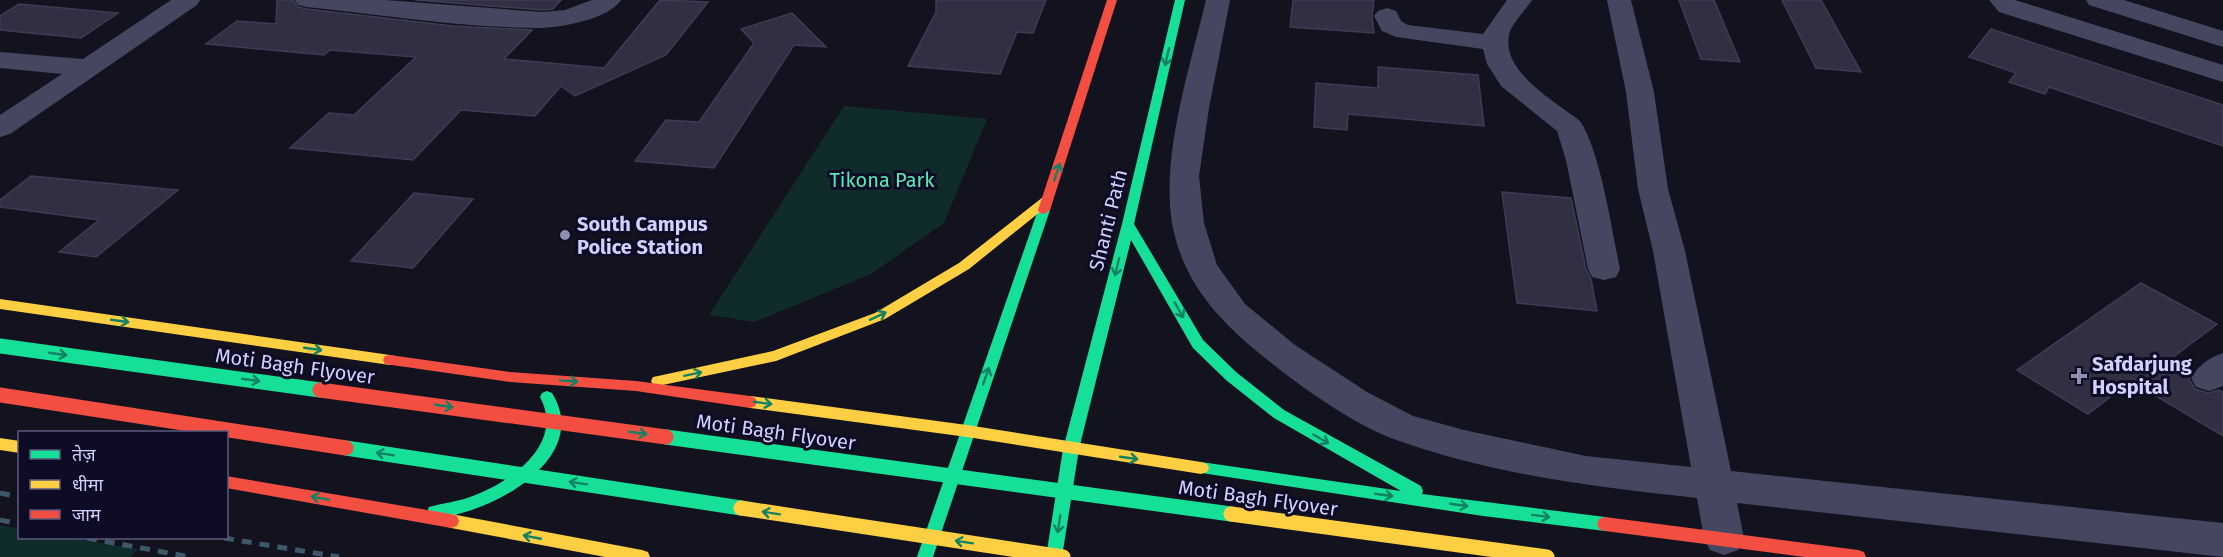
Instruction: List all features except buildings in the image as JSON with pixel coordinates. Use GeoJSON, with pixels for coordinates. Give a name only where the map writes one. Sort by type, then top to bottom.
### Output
{"type":"FeatureCollection","features":[{"type":"Feature","properties":{"kind":"main road"},"geometry":{"type":"LineString","coordinates":[[925,557],[1047,200],[1112,0]]}},
{"type":"Feature","properties":{"kind":"main road","name":"Shanti Path"},"geometry":{"type":"LineString","coordinates":[[1054,557],[1071,449],[1128,224],[1180,0]]}},
{"type":"Feature","properties":{"kind":"main road"},"geometry":{"type":"LineString","coordinates":[[636,386],[776,356],[880,316],[964,266],[1047,200]]}},
{"type":"Feature","properties":{"kind":"main road"},"geometry":{"type":"LineString","coordinates":[[1128,224],[1198,344],[1231,376],[1279,414],[1435,502]]}},
{"type":"Feature","properties":{"kind":"main road"},"geometry":{"type":"LineString","coordinates":[[0,304],[510,377],[636,386],[967,431],[1071,449],[1435,502],[1483,514],[1724,538],[1858,557]]}},
{"type":"Feature","properties":{"kind":"main road","name":"Moti Bagh Flyover"},"geometry":{"type":"LineString","coordinates":[[0,346],[1547,557]]}},
{"type":"Feature","properties":{"kind":"main road"},"geometry":{"type":"LineString","coordinates":[[406,512],[443,512],[483,501],[518,480],[544,454],[555,427],[553,403],[537,386],[510,377]]}},
{"type":"Feature","properties":{"kind":"main road"},"geometry":{"type":"LineString","coordinates":[[0,395],[1063,557]]}},
{"type":"Feature","properties":{"kind":"main road"},"geometry":{"type":"LineString","coordinates":[[0,444],[18,447]]}},
{"type":"Feature","properties":{"kind":"main road"},"geometry":{"type":"LineString","coordinates":[[228,482],[406,512],[594,553],[642,557]]}},
{"type":"Feature","properties":{"kind":"main road"},"geometry":{"type":"LineString","coordinates":[[1482,538],[1482,557]]}},
{"type":"Feature","properties":{"kind":"street"},"geometry":{"type":"LineString","coordinates":[[6,119],[89,68],[188,0]]}},
{"type":"Feature","properties":{"kind":"street"},"geometry":{"type":"LineString","coordinates":[[308,0],[473,16],[542,20],[569,17],[602,5],[609,0]]}},
{"type":"Feature","properties":{"kind":"street"},"geometry":{"type":"LineString","coordinates":[[1218,0],[1195,108],[1184,176],[1188,223],[1201,267],[1233,312],[1283,354],[1354,402],[1402,427],[1464,445],[1586,471],[2223,540]]}},
{"type":"Feature","properties":{"kind":"street"},"geometry":{"type":"LineString","coordinates":[[1520,0],[1496,34],[1500,64],[1511,80],[1570,127],[1581,160],[1605,268]]}},
{"type":"Feature","properties":{"kind":"street"},"geometry":{"type":"LineString","coordinates":[[1619,0],[1640,92],[1653,189],[1669,251],[1724,538]]}},
{"type":"Feature","properties":{"kind":"street"},"geometry":{"type":"LineString","coordinates":[[2001,0],[2008,7],[2029,14],[2222,69]]}},
{"type":"Feature","properties":{"kind":"street"},"geometry":{"type":"LineString","coordinates":[[2098,0],[2223,39]]}},
{"type":"Feature","properties":{"kind":"street"},"geometry":{"type":"LineString","coordinates":[[1387,16],[1394,28],[1405,32],[1496,43]]}},
{"type":"Feature","properties":{"kind":"street"},"geometry":{"type":"LineString","coordinates":[[0,60],[89,68]]}},
{"type":"Feature","properties":{"kind":"green space","name":"Tikona Park"},"geometry":{"type":"Polygon","coordinates":[[[844,106],[987,119],[944,223],[871,274],[754,322],[709,315],[844,106]]]}},
{"type":"Feature","properties":{"kind":"green space"},"geometry":{"type":"Polygon","coordinates":[[[0,525],[18,529],[18,539],[76,539],[138,549],[131,557],[0,557],[0,525]]]}},
{"type":"Feature","properties":{"kind":"railway"},"geometry":{"type":"LineString","coordinates":[[0,493],[18,497]]}},
{"type":"Feature","properties":{"kind":"railway"},"geometry":{"type":"LineString","coordinates":[[0,520],[18,524]]}},
{"type":"Feature","properties":{"kind":"railway"},"geometry":{"type":"LineString","coordinates":[[92,539],[190,557]]}},
{"type":"Feature","properties":{"kind":"railway"},"geometry":{"type":"LineString","coordinates":[[228,539],[339,557]]}},
{"type":"Feature","properties":{"kind":"traffic: fast"},"geometry":{"type":"LineString","coordinates":[[1054,557],[1071,449],[1128,224],[1180,0]]}},
{"type":"Feature","properties":{"kind":"traffic: fast"},"geometry":{"type":"LineString","coordinates":[[925,557],[1044,210]]}},
{"type":"Feature","properties":{"kind":"traffic: fast"},"geometry":{"type":"LineString","coordinates":[[1128,224],[1198,344],[1231,376],[1279,414],[1415,491]]}},
{"type":"Feature","properties":{"kind":"traffic: fast"},"geometry":{"type":"LineString","coordinates":[[0,346],[320,390]]}},
{"type":"Feature","properties":{"kind":"traffic: fast"},"geometry":{"type":"LineString","coordinates":[[435,512],[489,497],[525,475],[548,446],[553,428],[553,412],[547,397]]}},
{"type":"Feature","properties":{"kind":"traffic: fast"},"geometry":{"type":"LineString","coordinates":[[666,437],[1231,514]]}},
{"type":"Feature","properties":{"kind":"traffic: fast"},"geometry":{"type":"LineString","coordinates":[[346,448],[741,508]]}},
{"type":"Feature","properties":{"kind":"traffic: fast"},"geometry":{"type":"LineString","coordinates":[[1201,468],[1483,509],[1605,524]]}},
{"type":"Feature","properties":{"kind":"traffic: slow"},"geometry":{"type":"LineString","coordinates":[[658,381],[776,356],[880,316],[964,266],[1047,200]]}},
{"type":"Feature","properties":{"kind":"traffic: slow"},"geometry":{"type":"LineString","coordinates":[[0,304],[390,360]]}},
{"type":"Feature","properties":{"kind":"traffic: slow"},"geometry":{"type":"LineString","coordinates":[[750,402],[967,431],[1201,468]]}},
{"type":"Feature","properties":{"kind":"traffic: slow"},"geometry":{"type":"LineString","coordinates":[[0,444],[18,447]]}},
{"type":"Feature","properties":{"kind":"traffic: slow"},"geometry":{"type":"LineString","coordinates":[[741,508],[1063,557]]}},
{"type":"Feature","properties":{"kind":"traffic: slow"},"geometry":{"type":"LineString","coordinates":[[1231,514],[1547,557]]}},
{"type":"Feature","properties":{"kind":"traffic: slow"},"geometry":{"type":"LineString","coordinates":[[451,521],[642,557]]}},
{"type":"Feature","properties":{"kind":"traffic: jam"},"geometry":{"type":"LineString","coordinates":[[1044,210],[1112,0]]}},
{"type":"Feature","properties":{"kind":"traffic: jam"},"geometry":{"type":"LineString","coordinates":[[390,360],[510,377],[636,386],[750,402]]}},
{"type":"Feature","properties":{"kind":"traffic: jam"},"geometry":{"type":"LineString","coordinates":[[320,390],[666,437]]}},
{"type":"Feature","properties":{"kind":"traffic: jam"},"geometry":{"type":"LineString","coordinates":[[0,395],[346,448]]}},
{"type":"Feature","properties":{"kind":"traffic: jam"},"geometry":{"type":"LineString","coordinates":[[228,482],[451,521]]}},
{"type":"Feature","properties":{"kind":"traffic: jam"},"geometry":{"type":"LineString","coordinates":[[1605,524],[1858,557]]}},
{"type":"Feature","properties":{"kind":"place","name":"South Campus Police Station"},"geometry":{"type":"Point","coordinates":[565,235]}},
{"type":"Feature","properties":{"kind":"place","name":"Safdarjung Hospital"},"geometry":{"type":"Point","coordinates":[2079,376]}}]}
